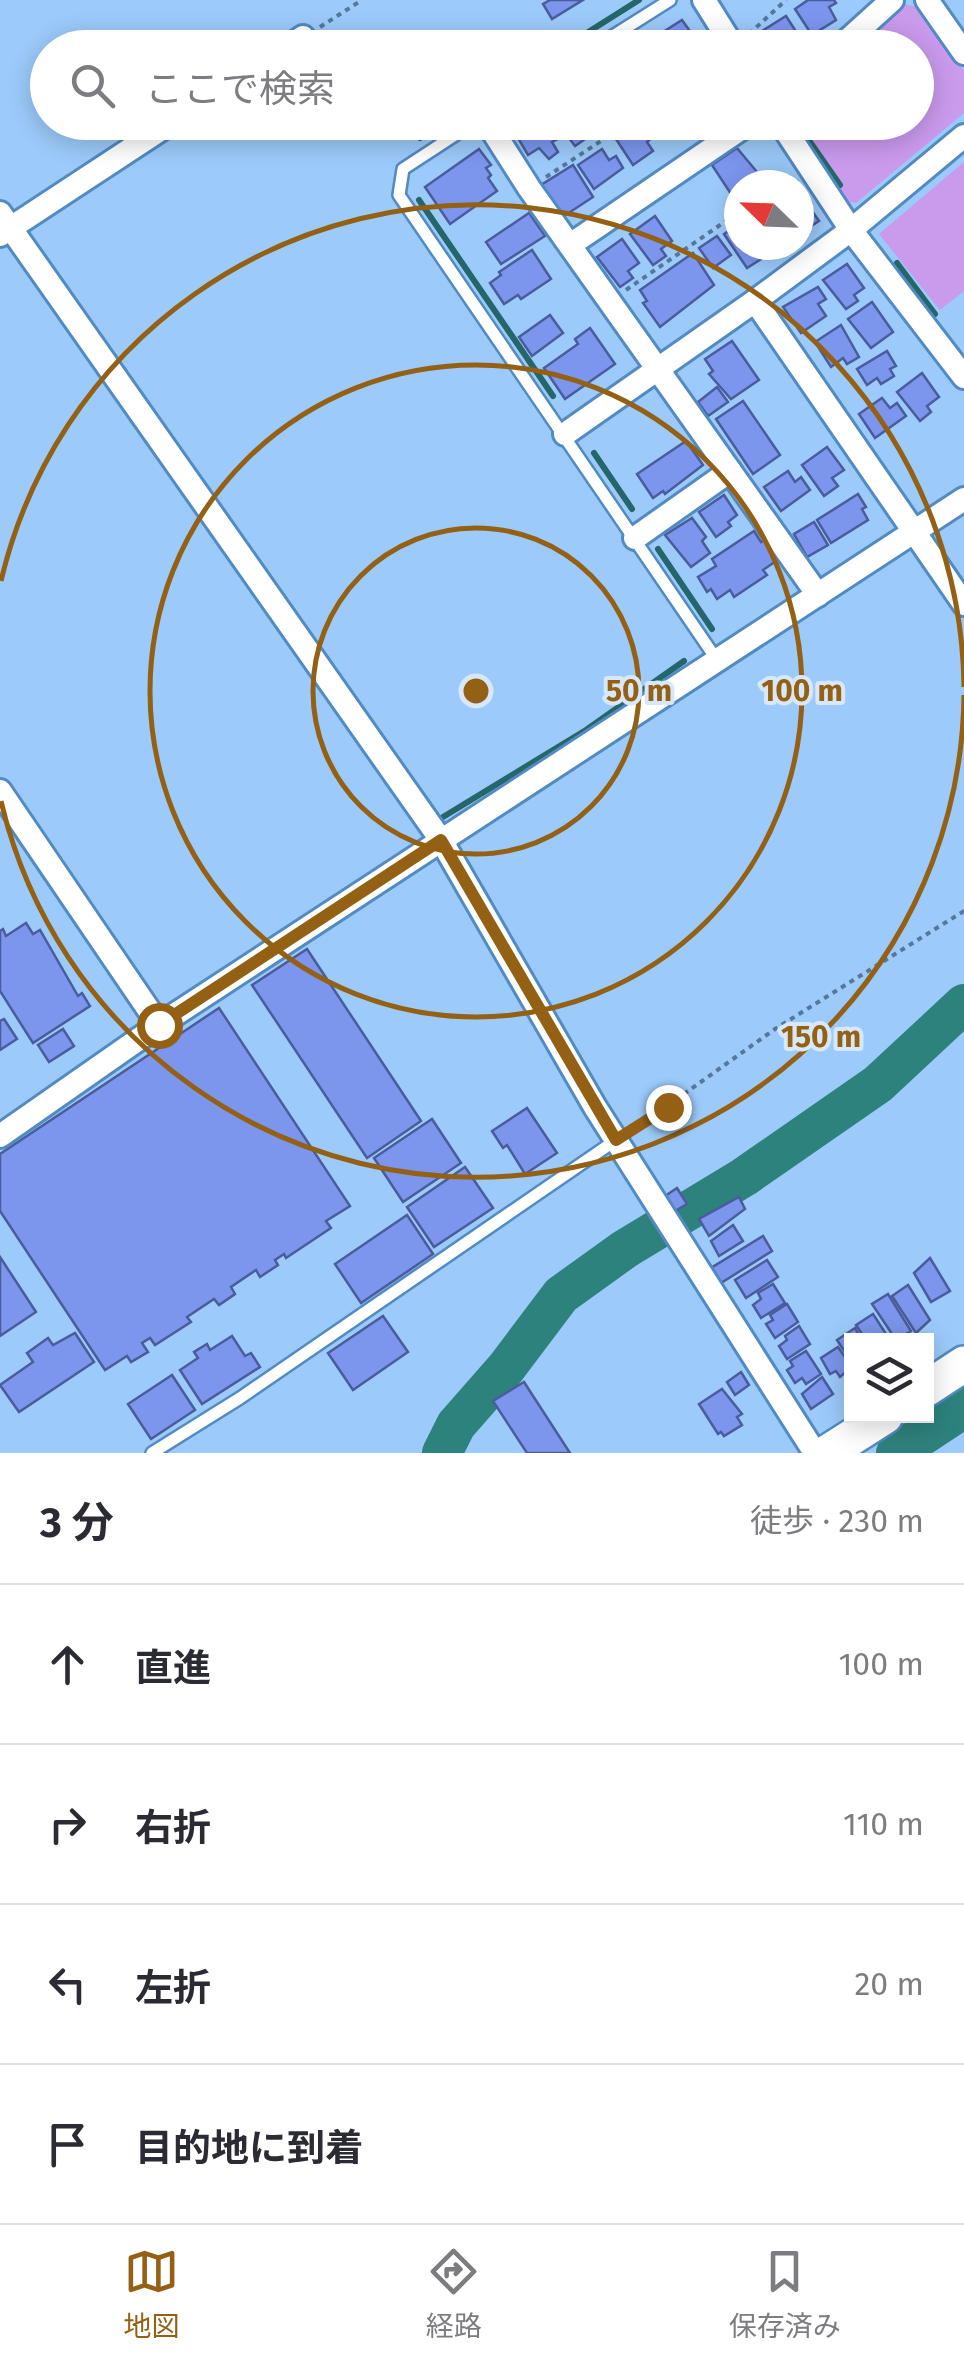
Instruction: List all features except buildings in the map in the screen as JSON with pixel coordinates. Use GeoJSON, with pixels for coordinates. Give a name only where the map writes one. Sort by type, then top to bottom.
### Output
{"type":"FeatureCollection","features":[{"type":"Feature","properties":{"kind":"main road"},"geometry":{"type":"LineString","coordinates":[[934,1384],[964,1364]]}},
{"type":"Feature","properties":{"kind":"main road"},"geometry":{"type":"LineString","coordinates":[[828,1453],[874,1423]]}},
{"type":"Feature","properties":{"kind":"street"},"geometry":{"type":"LineString","coordinates":[[704,0],[723,30]]}},
{"type":"Feature","properties":{"kind":"street"},"geometry":{"type":"LineString","coordinates":[[859,30],[892,0]]}},
{"type":"Feature","properties":{"kind":"street"},"geometry":{"type":"LineString","coordinates":[[928,0],[964,53]]}},
{"type":"Feature","properties":{"kind":"street"},"geometry":{"type":"LineString","coordinates":[[565,434],[851,230],[964,136]]}},
{"type":"Feature","properties":{"kind":"street"},"geometry":{"type":"LineString","coordinates":[[142,140],[3,225],[441,840],[616,1140],[815,1453]]}},
{"type":"Feature","properties":{"kind":"street"},"geometry":{"type":"LineString","coordinates":[[498,140],[818,595]]}},
{"type":"Feature","properties":{"kind":"street"},"geometry":{"type":"LineString","coordinates":[[570,245],[725,140]]}},
{"type":"Feature","properties":{"kind":"street"},"geometry":{"type":"LineString","coordinates":[[792,140],[851,230],[964,377]]}},
{"type":"Feature","properties":{"kind":"street"},"geometry":{"type":"LineString","coordinates":[[755,301],[964,604]]}},
{"type":"Feature","properties":{"kind":"street"},"geometry":{"type":"LineString","coordinates":[[634,538],[730,471]]}},
{"type":"Feature","properties":{"kind":"street"},"geometry":{"type":"LineString","coordinates":[[0,1136],[159,1025],[964,499]]}},
{"type":"Feature","properties":{"kind":"street"},"geometry":{"type":"LineString","coordinates":[[0,791],[159,1025]]}},
{"type":"Feature","properties":{"kind":"lane"},"geometry":{"type":"LineString","coordinates":[[622,30],[670,0]]}},
{"type":"Feature","properties":{"kind":"lane"},"geometry":{"type":"LineString","coordinates":[[447,140],[403,168],[399,195],[717,660]]}},
{"type":"Feature","properties":{"kind":"lane"},"geometry":{"type":"LineString","coordinates":[[152,1453],[240,1398],[616,1140]]}},
{"type":"Feature","properties":{"kind":"path"},"geometry":{"type":"LineString","coordinates":[[314,30],[362,0]]}},
{"type":"Feature","properties":{"kind":"path"},"geometry":{"type":"LineString","coordinates":[[753,30],[786,0]]}},
{"type":"Feature","properties":{"kind":"path"},"geometry":{"type":"LineString","coordinates":[[529,188],[602,140]]}},
{"type":"Feature","properties":{"kind":"path"},"geometry":{"type":"LineString","coordinates":[[610,301],[724,222]]}},
{"type":"Feature","properties":{"kind":"path"},"geometry":{"type":"LineString","coordinates":[[616,1140],[775,1029],[964,911]]}},
{"type":"Feature","properties":{"kind":"shaded area"},"geometry":{"type":"Polygon","coordinates":[[[902,4],[919,7],[964,70],[964,113],[934,138],[934,30],[872,30],[902,4]]]}},
{"type":"Feature","properties":{"kind":"shaded area"},"geometry":{"type":"Polygon","coordinates":[[[804,140],[932,140],[856,203],[840,200],[804,140]]]}},
{"type":"Feature","properties":{"kind":"shaded area"},"geometry":{"type":"Polygon","coordinates":[[[964,162],[964,291],[940,310],[879,234],[964,162]]]}},
{"type":"Feature","properties":{"kind":"waterway"},"geometry":{"type":"LineString","coordinates":[[592,30],[639,0]]}},
{"type":"Feature","properties":{"kind":"waterway"},"geometry":{"type":"LineString","coordinates":[[809,140],[840,185]]}},
{"type":"Feature","properties":{"kind":"waterway"},"geometry":{"type":"LineString","coordinates":[[419,200],[553,396]]}},
{"type":"Feature","properties":{"kind":"waterway"},"geometry":{"type":"LineString","coordinates":[[897,263],[935,314]]}},
{"type":"Feature","properties":{"kind":"waterway"},"geometry":{"type":"LineString","coordinates":[[594,453],[632,509]]}},
{"type":"Feature","properties":{"kind":"waterway"},"geometry":{"type":"LineString","coordinates":[[658,549],[712,629]]}},
{"type":"Feature","properties":{"kind":"waterway"},"geometry":{"type":"LineString","coordinates":[[443,817],[586,730],[684,661]]}},
{"type":"Feature","properties":{"kind":"waterway"},"geometry":{"type":"LineString","coordinates":[[442,1453],[456,1425],[506,1368],[561,1295],[625,1249],[744,1177],[878,1084],[964,1004]]}},
{"type":"Feature","properties":{"kind":"waterway"},"geometry":{"type":"LineString","coordinates":[[896,1453],[964,1408]]}},
{"type":"Feature","properties":{"kind":"route"},"geometry":{"type":"LineString","coordinates":[[159,1025],[441,840],[616,1140],[668,1107]]}}]}
